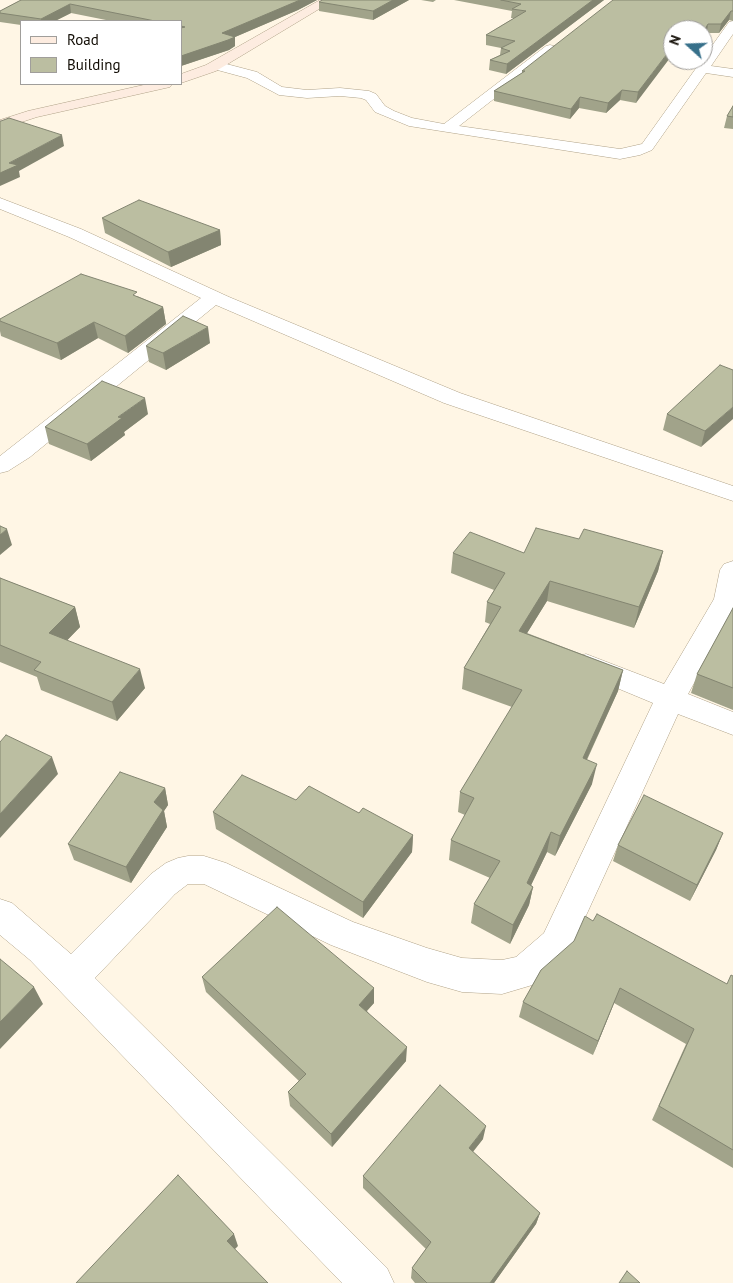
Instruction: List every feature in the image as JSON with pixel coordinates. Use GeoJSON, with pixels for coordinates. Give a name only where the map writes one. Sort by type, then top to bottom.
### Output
{"type":"FeatureCollection","features":[{"type":"Feature","properties":{"kind":"street"},"geometry":{"type":"LineString","coordinates":[[182,79],[216,65],[328,0]]}},
{"type":"Feature","properties":{"kind":"street"},"geometry":{"type":"LineString","coordinates":[[713,53],[733,25]]}},
{"type":"Feature","properties":{"kind":"street"},"geometry":{"type":"LineString","coordinates":[[446,129],[561,41]]}},
{"type":"Feature","properties":{"kind":"street"},"geometry":{"type":"LineString","coordinates":[[216,65],[252,75],[279,91],[307,94],[340,92],[364,94],[372,97],[380,109],[388,114],[409,122],[620,154],[635,152],[647,147],[701,70]]}},
{"type":"Feature","properties":{"kind":"street"},"geometry":{"type":"LineString","coordinates":[[710,70],[733,73]]}},
{"type":"Feature","properties":{"kind":"street"},"geometry":{"type":"LineString","coordinates":[[0,125],[33,114],[161,85]]}},
{"type":"Feature","properties":{"kind":"street"},"geometry":{"type":"LineString","coordinates":[[0,203],[75,233],[214,297],[452,398],[733,494]]}},
{"type":"Feature","properties":{"kind":"street"},"geometry":{"type":"LineString","coordinates":[[0,466],[22,452],[214,297]]}},
{"type":"Feature","properties":{"kind":"street"},"geometry":{"type":"LineString","coordinates":[[71,978],[163,884],[178,872],[188,870],[204,870],[214,873],[343,934],[427,965],[462,975],[502,977],[526,970],[556,944],[670,699],[727,599],[733,570]]}},
{"type":"Feature","properties":{"kind":"street"},"geometry":{"type":"LineString","coordinates":[[564,655],[733,724]]}},
{"type":"Feature","properties":{"kind":"street"},"geometry":{"type":"LineString","coordinates":[[0,914],[42,949],[372,1283]]}},
{"type":"Feature","properties":{"kind":"building"},"geometry":{"type":"Polygon","coordinates":[[[21,0],[300,0],[222,33],[235,37],[182,56],[182,28],[185,27],[182,26],[182,20],[150,20],[70,4],[41,19],[0,13],[0,11],[21,0]]]}},
{"type":"Feature","properties":{"kind":"building"},"geometry":{"type":"Polygon","coordinates":[[[322,0],[393,0],[373,11],[319,2],[322,0]]]}},
{"type":"Feature","properties":{"kind":"building"},"geometry":{"type":"Polygon","coordinates":[[[501,0],[593,0],[507,64],[490,60],[510,51],[501,48],[515,41],[486,35],[526,11],[512,9],[521,4],[501,0]]]}},
{"type":"Feature","properties":{"kind":"building"},"geometry":{"type":"Polygon","coordinates":[[[613,0],[733,0],[733,11],[721,24],[713,24],[713,20],[663,20],[663,59],[638,92],[622,90],[608,103],[580,97],[571,109],[494,91],[525,71],[522,71],[613,0]]]}},
{"type":"Feature","properties":{"kind":"building"},"geometry":{"type":"Polygon","coordinates":[[[733,106],[733,117],[727,116],[733,106]]]}},
{"type":"Feature","properties":{"kind":"building"},"geometry":{"type":"Polygon","coordinates":[[[9,118],[62,135],[9,163],[18,165],[0,173],[0,121],[9,118]]]}},
{"type":"Feature","properties":{"kind":"building"},"geometry":{"type":"Polygon","coordinates":[[[139,200],[220,230],[168,252],[102,218],[139,200]]]}},
{"type":"Feature","properties":{"kind":"building"},"geometry":{"type":"Polygon","coordinates":[[[81,274],[137,292],[133,295],[163,307],[125,336],[94,322],[57,343],[0,321],[0,319],[81,274]]]}},
{"type":"Feature","properties":{"kind":"building"},"geometry":{"type":"Polygon","coordinates":[[[183,316],[208,327],[163,353],[146,346],[183,316]]]}},
{"type":"Feature","properties":{"kind":"building"},"geometry":{"type":"Polygon","coordinates":[[[720,365],[733,370],[733,407],[705,431],[667,414],[720,365]]]}},
{"type":"Feature","properties":{"kind":"building"},"geometry":{"type":"Polygon","coordinates":[[[102,381],[145,398],[118,417],[122,418],[87,444],[45,427],[102,381]]]}},
{"type":"Feature","properties":{"kind":"building"},"geometry":{"type":"Polygon","coordinates":[[[0,526],[7,529],[0,535],[0,526]]]}},
{"type":"Feature","properties":{"kind":"building"},"geometry":{"type":"Polygon","coordinates":[[[536,528],[579,539],[584,529],[663,551],[639,607],[550,581],[519,631],[623,670],[583,758],[597,764],[560,836],[551,832],[527,883],[533,887],[513,925],[474,904],[500,861],[451,840],[474,798],[460,792],[522,690],[464,668],[501,607],[487,602],[505,573],[453,553],[470,532],[524,553],[536,528]]]}},
{"type":"Feature","properties":{"kind":"building"},"geometry":{"type":"Polygon","coordinates":[[[0,578],[75,607],[49,633],[140,669],[112,702],[34,670],[41,662],[0,645],[0,578]]]}},
{"type":"Feature","properties":{"kind":"building"},"geometry":{"type":"Polygon","coordinates":[[[733,608],[733,688],[697,674],[733,608]]]}},
{"type":"Feature","properties":{"kind":"building"},"geometry":{"type":"Polygon","coordinates":[[[6,735],[52,757],[0,814],[0,742],[6,735]]]}},
{"type":"Feature","properties":{"kind":"building"},"geometry":{"type":"Polygon","coordinates":[[[120,772],[165,788],[154,802],[163,810],[126,867],[68,844],[120,772]]]}},
{"type":"Feature","properties":{"kind":"building"},"geometry":{"type":"Polygon","coordinates":[[[242,775],[296,800],[309,786],[359,813],[363,808],[413,835],[363,902],[213,812],[242,775]]]}},
{"type":"Feature","properties":{"kind":"building"},"geometry":{"type":"Polygon","coordinates":[[[644,795],[723,833],[697,885],[618,845],[644,795]]]}},
{"type":"Feature","properties":{"kind":"building"},"geometry":{"type":"Polygon","coordinates":[[[277,907],[374,988],[359,1005],[407,1047],[331,1134],[288,1092],[306,1074],[202,977],[277,907]]]}},
{"type":"Feature","properties":{"kind":"building"},"geometry":{"type":"Polygon","coordinates":[[[597,914],[727,984],[731,975],[733,976],[733,1150],[659,1106],[694,1029],[620,988],[598,1041],[523,1002],[541,970],[574,941],[585,916],[593,921],[597,914]]]}},
{"type":"Feature","properties":{"kind":"building"},"geometry":{"type":"Polygon","coordinates":[[[0,959],[34,987],[0,1022],[0,959]]]}},
{"type":"Feature","properties":{"kind":"building"},"geometry":{"type":"Polygon","coordinates":[[[440,1085],[486,1126],[469,1148],[540,1213],[490,1283],[427,1283],[412,1268],[431,1242],[363,1176],[440,1085]]]}},
{"type":"Feature","properties":{"kind":"building"},"geometry":{"type":"Polygon","coordinates":[[[178,1175],[234,1234],[227,1241],[268,1283],[76,1283],[178,1175]]]}},
{"type":"Feature","properties":{"kind":"building"},"geometry":{"type":"Polygon","coordinates":[[[627,1271],[640,1283],[619,1283],[627,1271]]]}}]}
